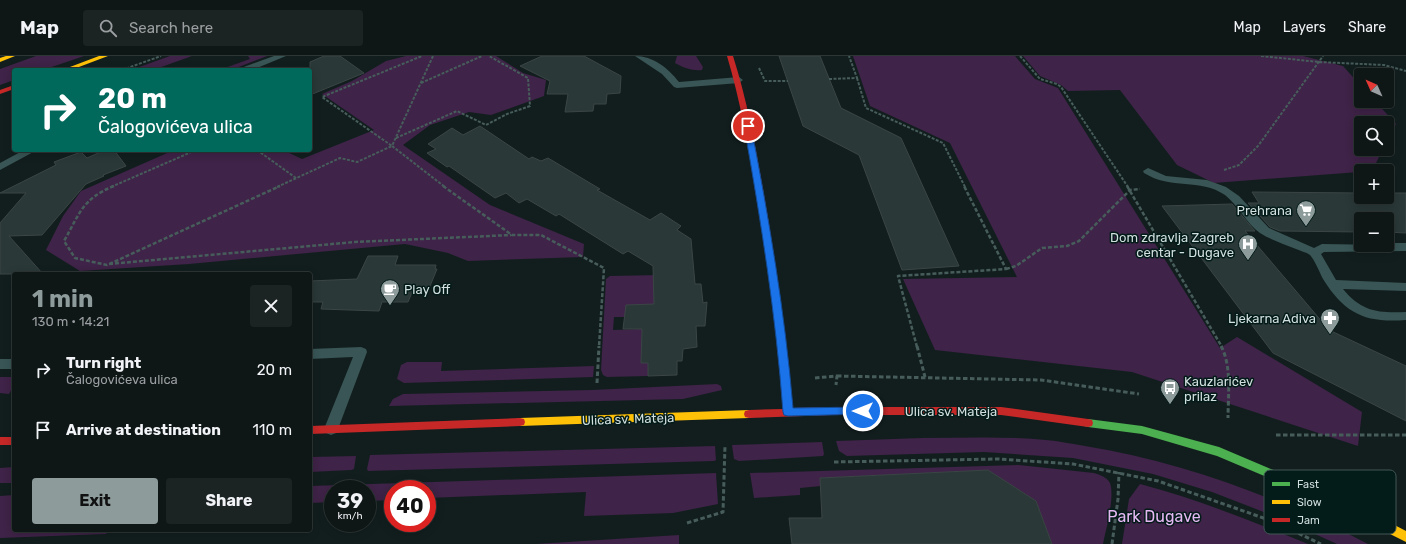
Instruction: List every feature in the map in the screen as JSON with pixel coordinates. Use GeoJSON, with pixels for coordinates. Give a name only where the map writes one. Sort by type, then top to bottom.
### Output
{"type":"FeatureCollection","features":[{"type":"Feature","properties":{"kind":"street"},"geometry":{"type":"LineString","coordinates":[[0,60],[12,56]]}},
{"type":"Feature","properties":{"kind":"street"},"geometry":{"type":"LineString","coordinates":[[71,68],[105,56]]}},
{"type":"Feature","properties":{"kind":"street"},"geometry":{"type":"LineString","coordinates":[[730,56],[739,80],[765,218],[788,412]]}},
{"type":"Feature","properties":{"kind":"street"},"geometry":{"type":"LineString","coordinates":[[0,92],[12,88]]}},
{"type":"Feature","properties":{"kind":"street","name":"Ulica sv. Mateja"},"geometry":{"type":"LineString","coordinates":[[312,430],[788,412],[1001,411],[1142,430],[1170,437],[1232,457],[1264,470]]}},
{"type":"Feature","properties":{"kind":"street"},"geometry":{"type":"LineString","coordinates":[[0,441],[12,441]]}},
{"type":"Feature","properties":{"kind":"street","name":"Ulica sv. Mateja"},"geometry":{"type":"LineString","coordinates":[[1396,532],[1406,537]]}},
{"type":"Feature","properties":{"kind":"lane"},"geometry":{"type":"LineString","coordinates":[[249,68],[282,56]]}},
{"type":"Feature","properties":{"kind":"lane"},"geometry":{"type":"LineString","coordinates":[[640,56],[658,65],[669,74],[678,85],[739,80]]}},
{"type":"Feature","properties":{"kind":"lane"},"geometry":{"type":"LineString","coordinates":[[0,167],[27,152]]}},
{"type":"Feature","properties":{"kind":"lane"},"geometry":{"type":"LineString","coordinates":[[1148,171],[1155,176],[1168,181],[1197,181],[1217,186],[1238,199],[1261,228],[1315,253],[1334,284],[1352,306],[1360,312],[1385,317],[1406,316]]}},
{"type":"Feature","properties":{"kind":"lane"},"geometry":{"type":"LineString","coordinates":[[1315,253],[1322,248],[1406,247]]}},
{"type":"Feature","properties":{"kind":"lane"},"geometry":{"type":"LineString","coordinates":[[1334,284],[1406,287]]}},
{"type":"Feature","properties":{"kind":"lane"},"geometry":{"type":"LineString","coordinates":[[312,354],[361,352],[330,429]]}},
{"type":"Feature","properties":{"kind":"lane"},"geometry":{"type":"LineString","coordinates":[[0,364],[12,364]]}},
{"type":"Feature","properties":{"kind":"path"},"geometry":{"type":"LineString","coordinates":[[128,68],[161,56]]}},
{"type":"Feature","properties":{"kind":"path"},"geometry":{"type":"LineString","coordinates":[[422,56],[322,97],[392,146],[424,172],[512,235]]}},
{"type":"Feature","properties":{"kind":"path"},"geometry":{"type":"LineString","coordinates":[[107,265],[340,158],[357,162],[392,146],[433,56]]}},
{"type":"Feature","properties":{"kind":"path"},"geometry":{"type":"LineString","coordinates":[[421,83],[482,56]]}},
{"type":"Feature","properties":{"kind":"path"},"geometry":{"type":"LineString","coordinates":[[396,138],[457,111],[486,125],[507,114],[530,106],[528,78],[489,56]]}},
{"type":"Feature","properties":{"kind":"path"},"geometry":{"type":"LineString","coordinates":[[849,56],[866,108],[943,143],[1006,269]]}},
{"type":"Feature","properties":{"kind":"path"},"geometry":{"type":"LineString","coordinates":[[1020,56],[1040,79],[1057,84],[1061,87],[1130,190],[1225,353],[1228,377],[1228,418]]}},
{"type":"Feature","properties":{"kind":"path"},"geometry":{"type":"LineString","coordinates":[[1261,56],[1319,62],[1384,65],[1406,71]]}},
{"type":"Feature","properties":{"kind":"path"},"geometry":{"type":"LineString","coordinates":[[1218,171],[1239,164],[1258,146],[1323,56]]}},
{"type":"Feature","properties":{"kind":"path"},"geometry":{"type":"LineString","coordinates":[[829,80],[857,78]]}},
{"type":"Feature","properties":{"kind":"path"},"geometry":{"type":"LineString","coordinates":[[764,81],[788,81]]}},
{"type":"Feature","properties":{"kind":"path"},"geometry":{"type":"LineString","coordinates":[[191,152],[99,192],[85,203],[64,241],[76,258],[107,265],[222,253],[355,242],[541,234],[604,268],[597,383]]}},
{"type":"Feature","properties":{"kind":"path"},"geometry":{"type":"LineString","coordinates":[[260,152],[296,178]]}},
{"type":"Feature","properties":{"kind":"path"},"geometry":{"type":"LineString","coordinates":[[925,377],[898,276],[1006,269],[1016,266],[1042,248],[1067,246],[1079,242],[1130,190]]}},
{"type":"Feature","properties":{"kind":"path"},"geometry":{"type":"LineString","coordinates":[[836,385],[837,376]]}},
{"type":"Feature","properties":{"kind":"path"},"geometry":{"type":"LineString","coordinates":[[815,378],[837,376],[1041,380],[1139,394]]}},
{"type":"Feature","properties":{"kind":"path"},"geometry":{"type":"LineString","coordinates":[[1276,435],[1406,435]]}},
{"type":"Feature","properties":{"kind":"path"},"geometry":{"type":"LineString","coordinates":[[687,523],[723,512],[725,445]]}},
{"type":"Feature","properties":{"kind":"path"},"geometry":{"type":"LineString","coordinates":[[834,462],[998,459],[1073,464],[1158,480],[1264,518]]}},
{"type":"Feature","properties":{"kind":"path"},"geometry":{"type":"LineString","coordinates":[[1112,544],[1118,499],[1119,472]]}},
{"type":"Feature","properties":{"kind":"path"},"geometry":{"type":"LineString","coordinates":[[1300,534],[1321,544]]}},
{"type":"Feature","properties":{"kind":"green space"},"geometry":{"type":"Polygon","coordinates":[[[36,56],[84,56],[49,68],[12,68],[12,81],[0,85],[0,69],[36,56]]]}},
{"type":"Feature","properties":{"kind":"green space"},"geometry":{"type":"Polygon","coordinates":[[[170,56],[192,56],[159,68],[137,68],[170,56]]]}},
{"type":"Feature","properties":{"kind":"green space"},"geometry":{"type":"Polygon","coordinates":[[[248,56],[267,56],[236,68],[225,68],[250,59],[248,56]]]}},
{"type":"Feature","properties":{"kind":"green space"},"geometry":{"type":"Polygon","coordinates":[[[406,56],[496,56],[523,73],[546,80],[544,96],[491,115],[469,112],[430,125],[403,145],[490,205],[584,244],[583,257],[468,261],[448,253],[405,244],[189,264],[80,271],[46,250],[63,216],[81,191],[169,152],[287,152],[302,159],[374,130],[322,94],[352,81],[386,61],[406,56]]]}},
{"type":"Feature","properties":{"kind":"green space"},"geometry":{"type":"Polygon","coordinates":[[[677,56],[696,56],[703,67],[702,70],[688,69],[675,63],[677,56]]]}},
{"type":"Feature","properties":{"kind":"green space"},"geometry":{"type":"Polygon","coordinates":[[[853,56],[1015,56],[1035,79],[1058,88],[1220,348],[1237,337],[1362,412],[1358,446],[1132,372],[935,350],[903,279],[1017,277],[950,143],[870,106],[853,56]]]}},
{"type":"Feature","properties":{"kind":"green space"},"geometry":{"type":"Polygon","coordinates":[[[1023,56],[1303,56],[1343,66],[1354,78],[1354,108],[1381,108],[1389,116],[1354,116],[1354,156],[1380,156],[1376,164],[1354,164],[1354,172],[1214,183],[1177,165],[1120,90],[1068,91],[1061,85],[1040,76],[1023,56]]]}},
{"type":"Feature","properties":{"kind":"green space"},"geometry":{"type":"Polygon","coordinates":[[[660,275],[667,303],[625,317],[614,317],[613,330],[642,329],[641,363],[648,363],[648,376],[607,377],[603,375],[601,370],[606,279],[610,276],[660,275]]]}},
{"type":"Feature","properties":{"kind":"green space"},"geometry":{"type":"Polygon","coordinates":[[[407,362],[442,362],[441,371],[594,366],[593,377],[404,383],[397,379],[401,365],[407,362]]]}},
{"type":"Feature","properties":{"kind":"green space"},"geometry":{"type":"Polygon","coordinates":[[[0,377],[12,377],[12,389],[9,394],[0,393],[0,377]]]}},
{"type":"Feature","properties":{"kind":"green space"},"geometry":{"type":"Polygon","coordinates":[[[717,384],[721,386],[722,390],[683,399],[389,406],[393,399],[403,394],[592,390],[717,384]]]}},
{"type":"Feature","properties":{"kind":"green space"},"geometry":{"type":"Polygon","coordinates":[[[922,438],[1000,438],[1051,440],[1122,453],[1194,472],[1230,484],[1264,496],[1264,512],[1212,492],[1153,474],[1073,458],[984,452],[847,456],[839,451],[836,441],[922,438]]]}},
{"type":"Feature","properties":{"kind":"green space"},"geometry":{"type":"Polygon","coordinates":[[[822,442],[823,456],[739,461],[734,459],[732,445],[822,442]]]}},
{"type":"Feature","properties":{"kind":"green space"},"geometry":{"type":"Polygon","coordinates":[[[715,446],[716,460],[714,461],[368,471],[367,469],[370,455],[715,446]]]}},
{"type":"Feature","properties":{"kind":"green space"},"geometry":{"type":"Polygon","coordinates":[[[356,456],[354,469],[312,472],[312,457],[356,456]]]}},
{"type":"Feature","properties":{"kind":"green space"},"geometry":{"type":"Polygon","coordinates":[[[1019,465],[1094,473],[1107,479],[1110,483],[1111,489],[1110,513],[1103,544],[1052,544],[1036,501],[988,470],[820,478],[821,486],[800,488],[800,495],[754,498],[750,473],[1019,465]]]}},
{"type":"Feature","properties":{"kind":"green space"},"geometry":{"type":"Polygon","coordinates":[[[12,467],[12,483],[0,483],[0,468],[12,467]]]}},
{"type":"Feature","properties":{"kind":"green space"},"geometry":{"type":"Polygon","coordinates":[[[716,473],[718,504],[673,513],[584,516],[586,492],[436,498],[436,482],[716,473]]]}},
{"type":"Feature","properties":{"kind":"green space"},"geometry":{"type":"Polygon","coordinates":[[[376,484],[384,484],[384,500],[376,501],[376,484]]]}},
{"type":"Feature","properties":{"kind":"green space","name":"Park Dugave"},"geometry":{"type":"Polygon","coordinates":[[[1140,484],[1204,504],[1264,526],[1264,534],[1283,534],[1308,544],[1122,544],[1129,499],[1140,484]]]}},
{"type":"Feature","properties":{"kind":"green space"},"geometry":{"type":"Polygon","coordinates":[[[312,486],[324,486],[324,502],[312,503],[312,486]]]}},
{"type":"Feature","properties":{"kind":"green space"},"geometry":{"type":"Polygon","coordinates":[[[12,495],[12,532],[107,532],[106,534],[0,538],[0,496],[12,495]]]}},
{"type":"Feature","properties":{"kind":"green space"},"geometry":{"type":"Polygon","coordinates":[[[1315,534],[1349,534],[1368,544],[1337,544],[1315,534]]]}},
{"type":"Feature","properties":{"kind":"green space"},"geometry":{"type":"Polygon","coordinates":[[[679,535],[679,544],[536,544],[679,535]]]}},
{"type":"Feature","properties":{"kind":"building"},"geometry":{"type":"Polygon","coordinates":[[[324,56],[340,56],[364,73],[312,94],[312,68],[310,68],[310,62],[324,56]]]}},
{"type":"Feature","properties":{"kind":"building"},"geometry":{"type":"Polygon","coordinates":[[[542,56],[584,56],[621,76],[620,93],[607,94],[606,104],[594,104],[593,111],[565,112],[568,94],[547,94],[550,81],[520,66],[542,56]]]}},
{"type":"Feature","properties":{"kind":"building"},"geometry":{"type":"Polygon","coordinates":[[[779,56],[820,56],[841,108],[901,138],[959,266],[902,270],[859,155],[803,126],[779,56]]]}},
{"type":"Feature","properties":{"kind":"building"},"geometry":{"type":"Polygon","coordinates":[[[480,126],[529,159],[532,157],[541,161],[548,158],[600,189],[597,190],[650,220],[661,213],[681,226],[677,230],[691,239],[695,284],[701,284],[703,303],[707,302],[705,326],[696,326],[697,347],[683,349],[682,361],[677,361],[677,375],[648,376],[648,363],[641,363],[642,329],[623,329],[626,305],[654,304],[653,266],[628,251],[623,254],[559,214],[556,216],[527,199],[519,203],[506,193],[495,198],[449,166],[447,167],[427,153],[436,149],[428,144],[452,128],[463,135],[480,126]]]}},
{"type":"Feature","properties":{"kind":"building"},"geometry":{"type":"Polygon","coordinates":[[[81,152],[87,158],[100,152],[116,152],[126,166],[103,175],[104,176],[86,184],[42,235],[9,236],[41,272],[12,272],[12,274],[0,274],[0,223],[26,193],[0,193],[56,165],[54,162],[81,152]]]}},
{"type":"Feature","properties":{"kind":"building"},"geometry":{"type":"Polygon","coordinates":[[[1252,192],[1354,193],[1354,204],[1394,204],[1394,193],[1406,193],[1406,233],[1394,232],[1394,212],[1354,212],[1354,232],[1280,231],[1270,227],[1248,203],[1259,203],[1252,192]]]}},
{"type":"Feature","properties":{"kind":"building"},"geometry":{"type":"Polygon","coordinates":[[[1232,204],[1255,231],[1245,231],[1329,330],[1406,366],[1406,421],[1273,353],[1162,206],[1232,204]]]}},
{"type":"Feature","properties":{"kind":"building"},"geometry":{"type":"Polygon","coordinates":[[[368,256],[398,256],[395,265],[436,265],[435,269],[437,269],[428,291],[413,290],[408,302],[382,302],[379,311],[321,309],[323,302],[312,302],[312,281],[357,279],[368,256]]]}},
{"type":"Feature","properties":{"kind":"building"},"geometry":{"type":"Polygon","coordinates":[[[988,470],[1036,501],[1052,544],[792,544],[789,518],[822,518],[820,478],[988,470]]]}},
{"type":"Feature","properties":{"kind":"traffic: fast"},"geometry":{"type":"LineString","coordinates":[[1088,423],[1142,430],[1219,452],[1264,471]]}},
{"type":"Feature","properties":{"kind":"traffic: slow"},"geometry":{"type":"LineString","coordinates":[[0,60],[12,56]]}},
{"type":"Feature","properties":{"kind":"traffic: slow"},"geometry":{"type":"LineString","coordinates":[[71,68],[105,56]]}},
{"type":"Feature","properties":{"kind":"traffic: slow"},"geometry":{"type":"LineString","coordinates":[[520,422],[749,414]]}},
{"type":"Feature","properties":{"kind":"traffic: slow"},"geometry":{"type":"LineString","coordinates":[[1396,532],[1406,537]]}},
{"type":"Feature","properties":{"kind":"traffic: jam"},"geometry":{"type":"LineString","coordinates":[[730,56],[746,116],[767,236],[776,294],[788,412]]}},
{"type":"Feature","properties":{"kind":"traffic: jam"},"geometry":{"type":"LineString","coordinates":[[0,92],[12,88]]}},
{"type":"Feature","properties":{"kind":"traffic: jam"},"geometry":{"type":"LineString","coordinates":[[749,414],[832,411],[1001,411],[1088,423]]}},
{"type":"Feature","properties":{"kind":"traffic: jam"},"geometry":{"type":"LineString","coordinates":[[312,430],[520,422]]}},
{"type":"Feature","properties":{"kind":"traffic: jam"},"geometry":{"type":"LineString","coordinates":[[0,441],[12,441]]}},
{"type":"Feature","properties":{"kind":"place","name":"Prehrana"},"geometry":{"type":"Point","coordinates":[1306,227]}},
{"type":"Feature","properties":{"kind":"place","name":"Dom zdravlja Zagreb centar - Dugave"},"geometry":{"type":"Point","coordinates":[1248,261]}},
{"type":"Feature","properties":{"kind":"place","name":"Play Off"},"geometry":{"type":"Point","coordinates":[390,306]}},
{"type":"Feature","properties":{"kind":"place","name":"Ljekarna Adiva"},"geometry":{"type":"Point","coordinates":[1330,335]}},
{"type":"Feature","properties":{"kind":"place","name":"Kauzlarićev prilaz"},"geometry":{"type":"Point","coordinates":[1170,405]}},
{"type":"Feature","properties":{"kind":"route"},"geometry":{"type":"LineString","coordinates":[[748,126],[765,218],[788,412],[863,411]]}}]}
